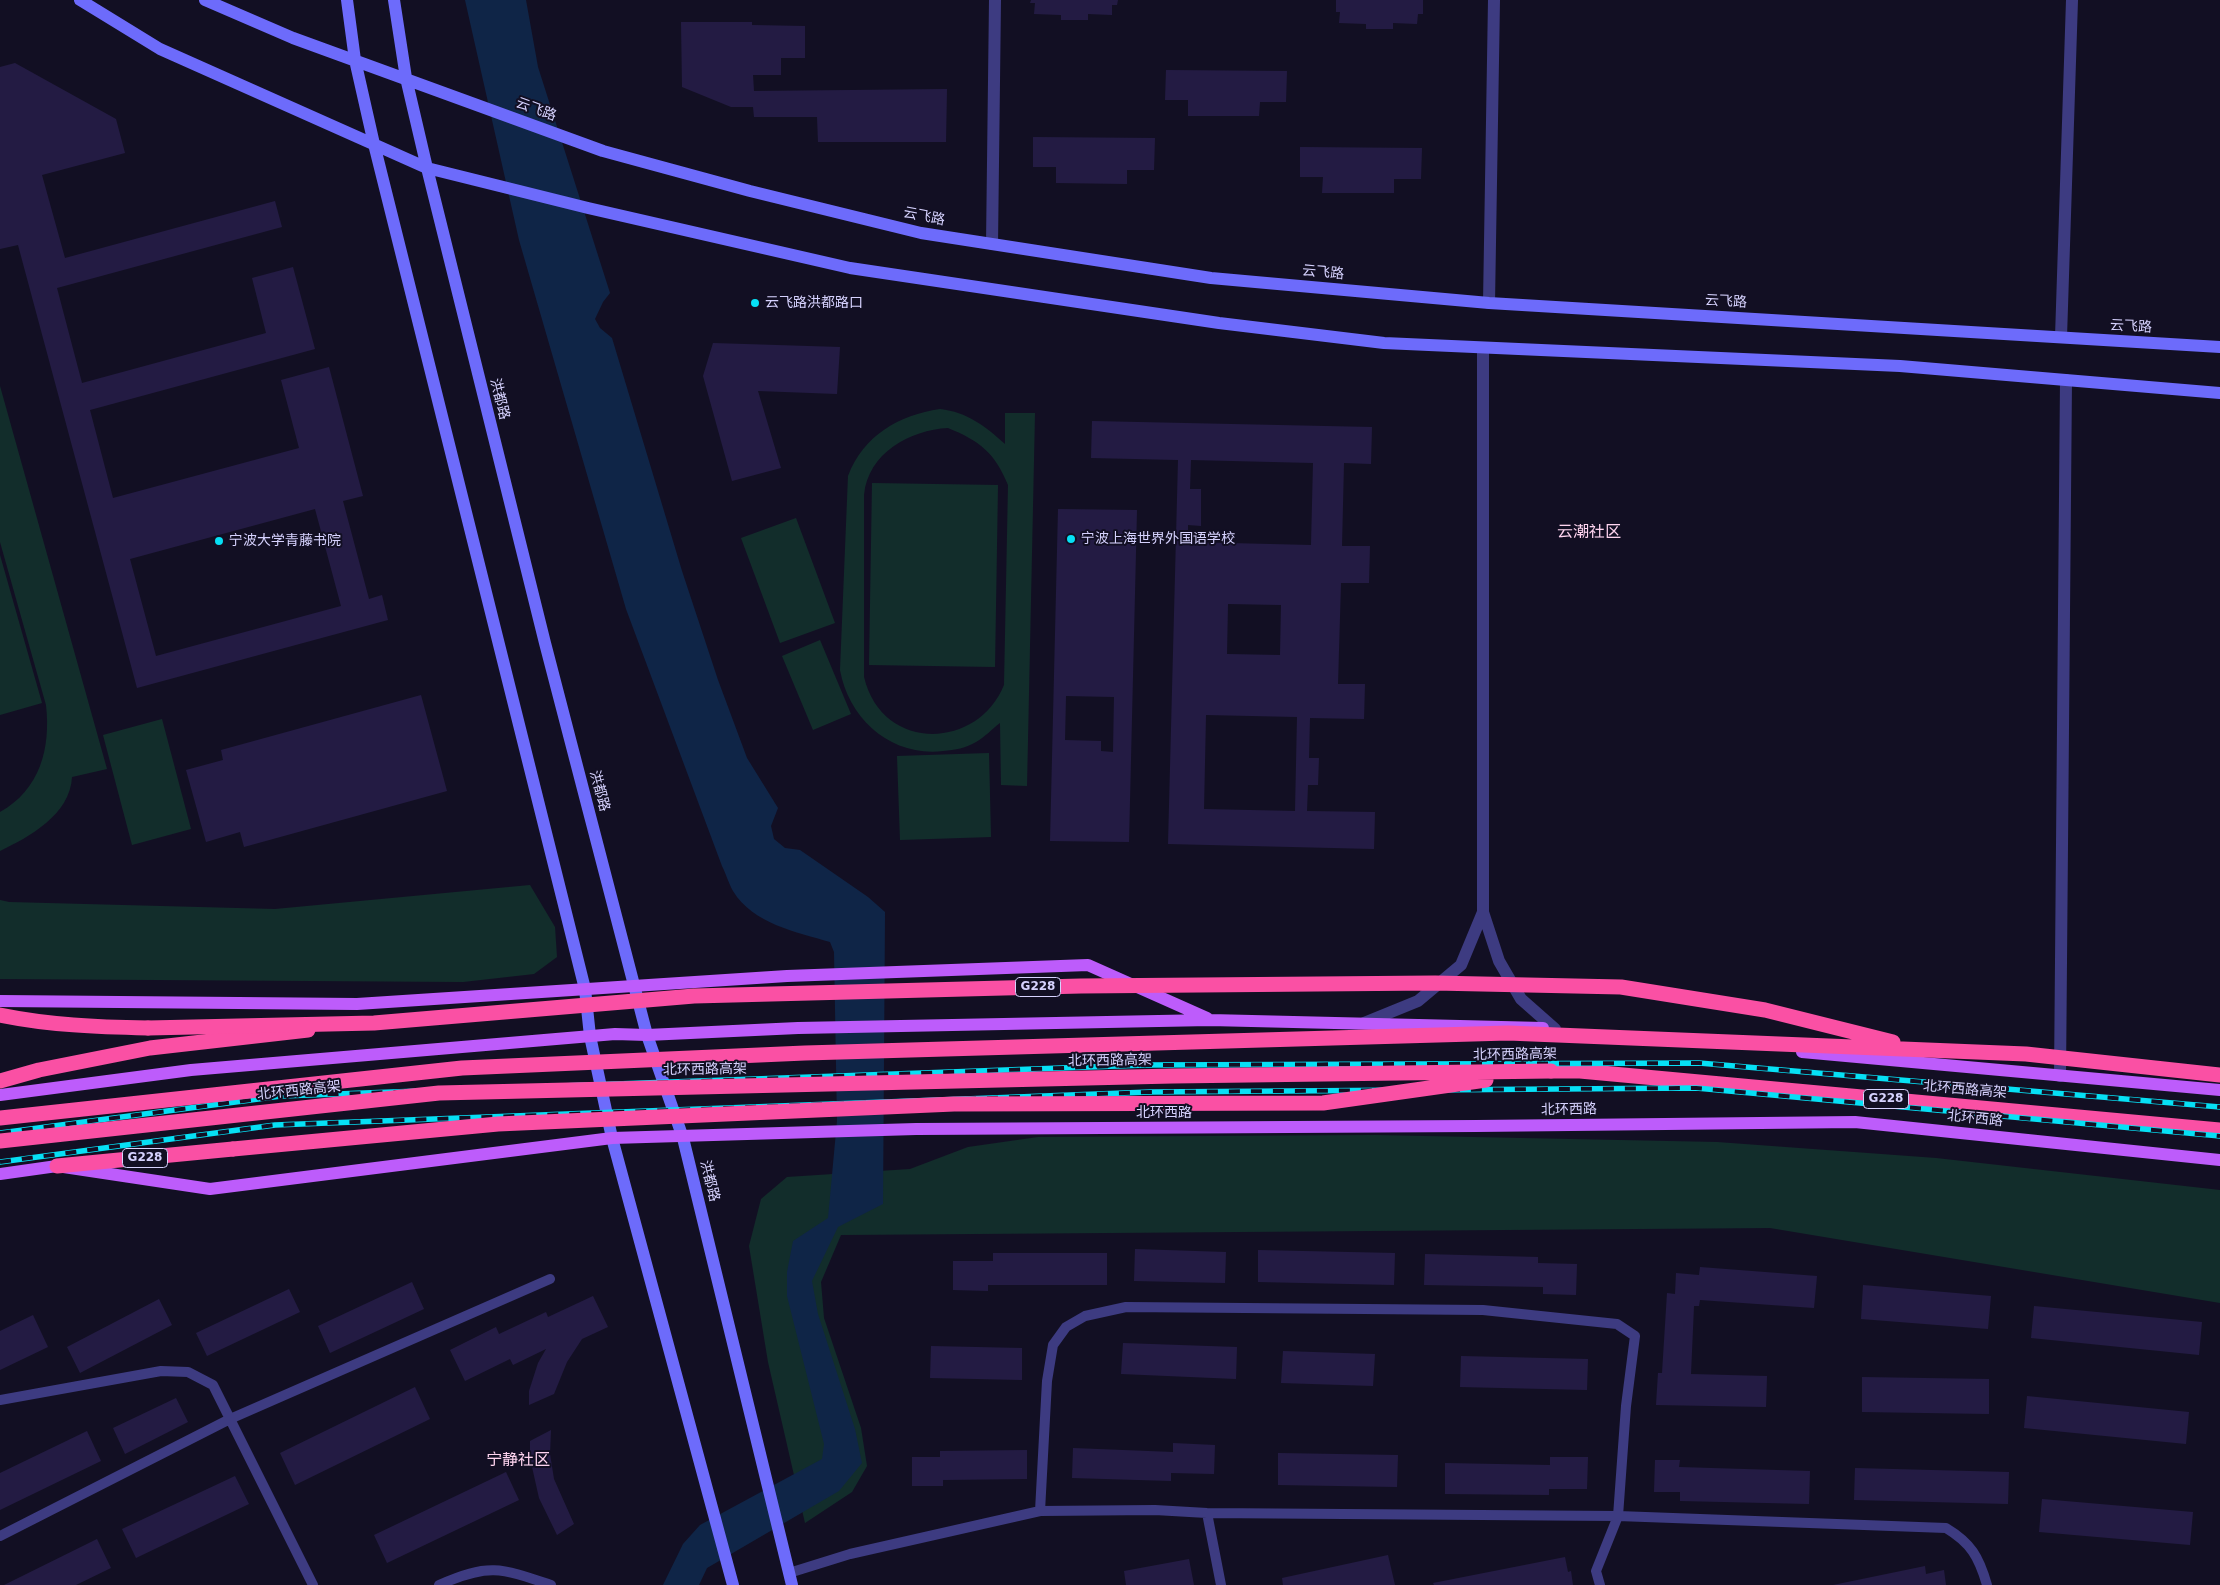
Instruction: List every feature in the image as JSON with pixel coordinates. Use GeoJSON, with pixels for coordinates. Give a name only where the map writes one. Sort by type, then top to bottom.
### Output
{"type":"FeatureCollection","features":[{"type":"Feature","properties":{"kind":"highway","name":"G228"},"geometry":{"type":"LineString","coordinates":[[0,1015],[35,1022],[83,1027],[148,1028],[374,1023],[694,996],[1081,986],[1435,983],[1621,987],[1765,1010],[1923,1050]]}},
{"type":"Feature","properties":{"kind":"highway"},"geometry":{"type":"LineString","coordinates":[[0,1023],[35,1022]]}},
{"type":"Feature","properties":{"kind":"highway"},"geometry":{"type":"LineString","coordinates":[[0,1081],[39,1070],[150,1048],[374,1023]]}},
{"type":"Feature","properties":{"kind":"highway","name":"北环西路高架"},"geometry":{"type":"LineString","coordinates":[[0,1118],[462,1068],[805,1053],[1508,1033],[2026,1054],[2220,1075]]}},
{"type":"Feature","properties":{"kind":"highway","name":"G228"},"geometry":{"type":"LineString","coordinates":[[57,1166],[498,1124],[954,1104],[1323,1102],[1551,1071]]}},
{"type":"Feature","properties":{"kind":"highway","name":"北环西路高架"},"geometry":{"type":"LineString","coordinates":[[0,1141],[438,1093],[1153,1076],[1551,1071],[1580,1071],[2220,1130]]}},
{"type":"Feature","properties":{"kind":"main road"},"geometry":{"type":"LineString","coordinates":[[80,0],[160,49],[427,168],[588,208],[850,268],[1219,323],[1384,343],[1483,349],[1900,366],[2220,394]]}},
{"type":"Feature","properties":{"kind":"main road"},"geometry":{"type":"LineString","coordinates":[[205,0],[294,38],[406,78]]}},
{"type":"Feature","properties":{"kind":"main road"},"geometry":{"type":"LineString","coordinates":[[347,0],[355,60],[374,144],[585,989],[590,1036],[612,1138],[732,1580]]}},
{"type":"Feature","properties":{"kind":"main road","name":"洪都路"},"geometry":{"type":"LineString","coordinates":[[394,0],[406,78],[427,168],[545,643],[647,1035],[683,1138],[791,1579]]}},
{"type":"Feature","properties":{"kind":"main road","name":"云飞路"},"geometry":{"type":"LineString","coordinates":[[406,78],[588,146],[750,191],[921,233],[1211,278],[1489,303],[2220,347]]}},
{"type":"Feature","properties":{"kind":"main road"},"geometry":{"type":"LineString","coordinates":[[0,1001],[357,1004],[787,976],[1088,965],[1210,1020]]}},
{"type":"Feature","properties":{"kind":"main road"},"geometry":{"type":"LineString","coordinates":[[0,1095],[191,1070],[615,1034],[647,1035],[798,1028],[1210,1020],[1519,1026],[2220,1090]]}},
{"type":"Feature","properties":{"kind":"main road","name":"北环西路"},"geometry":{"type":"LineString","coordinates":[[0,1174],[57,1166],[210,1189],[612,1138],[683,1138],[916,1129],[1855,1122],[2220,1160]]}},
{"type":"Feature","properties":{"kind":"main road"},"geometry":{"type":"LineString","coordinates":[[0,1180],[57,1166]]}},
{"type":"Feature","properties":{"kind":"street"},"geometry":{"type":"LineString","coordinates":[[992,244],[995,0]]}},
{"type":"Feature","properties":{"kind":"street"},"geometry":{"type":"LineString","coordinates":[[1489,303],[1494,0]]}},
{"type":"Feature","properties":{"kind":"street"},"geometry":{"type":"LineString","coordinates":[[2061,338],[2072,0]]}},
{"type":"Feature","properties":{"kind":"street"},"geometry":{"type":"LineString","coordinates":[[1483,349],[1483,912],[1499,961],[1521,999],[1555,1029]]}},
{"type":"Feature","properties":{"kind":"street"},"geometry":{"type":"LineString","coordinates":[[2060,1076],[2066,380]]}},
{"type":"Feature","properties":{"kind":"street"},"geometry":{"type":"LineString","coordinates":[[1364,1023],[1418,1000],[1461,965],[1483,912]]}},
{"type":"Feature","properties":{"kind":"lane"},"geometry":{"type":"LineString","coordinates":[[0,1536],[230,1419],[550,1279]]}},
{"type":"Feature","properties":{"kind":"lane"},"geometry":{"type":"LineString","coordinates":[[1040,1511],[1047,1381],[1053,1345],[1066,1327],[1085,1316],[1126,1307],[1483,1310],[1617,1324],[1635,1336],[1626,1406],[1618,1516],[1596,1571],[1600,1585]]}},
{"type":"Feature","properties":{"kind":"lane"},"geometry":{"type":"LineString","coordinates":[[0,1400],[161,1371],[188,1372],[213,1384],[313,1585]]}},
{"type":"Feature","properties":{"kind":"lane"},"geometry":{"type":"LineString","coordinates":[[791,1579],[850,1554],[1040,1511],[1155,1510],[1207,1513],[1618,1516],[1946,1528],[1963,1538],[1980,1562],[1987,1585]]}},
{"type":"Feature","properties":{"kind":"lane"},"geometry":{"type":"LineString","coordinates":[[1207,1513],[1221,1585]]}},
{"type":"Feature","properties":{"kind":"lane"},"geometry":{"type":"LineString","coordinates":[[438,1585],[482,1569],[509,1571],[551,1585]]}},
{"type":"Feature","properties":{"kind":"green space"},"geometry":{"type":"Polygon","coordinates":[[[0,386],[107,769],[72,777],[70,791],[56,813],[35,831],[0,851],[0,812],[14,803],[33,780],[44,752],[47,737],[47,721],[46,705],[0,542],[0,386]]]}},
{"type":"Feature","properties":{"kind":"green space"},"geometry":{"type":"Polygon","coordinates":[[[940,409],[959,413],[983,426],[1005,444],[1005,413],[1035,413],[1027,786],[1001,785],[1000,723],[979,740],[968,746],[943,751],[924,751],[907,748],[890,741],[876,732],[863,719],[853,705],[845,688],[840,670],[848,476],[863,449],[873,438],[897,422],[940,409]],[[948,428],[919,433],[893,446],[873,467],[867,480],[864,495],[864,677],[874,702],[890,719],[909,730],[931,734],[953,731],[974,722],[991,706],[1004,685],[1008,485],[998,464],[985,449],[978,443],[948,428]]]}},
{"type":"Feature","properties":{"kind":"green space"},"geometry":{"type":"Polygon","coordinates":[[[872,483],[998,485],[995,667],[869,665],[872,483]]]}},
{"type":"Feature","properties":{"kind":"green space"},"geometry":{"type":"Polygon","coordinates":[[[796,518],[835,623],[780,643],[741,538],[796,518]]]}},
{"type":"Feature","properties":{"kind":"green space"},"geometry":{"type":"Polygon","coordinates":[[[0,555],[42,703],[0,715],[0,555]]]}},
{"type":"Feature","properties":{"kind":"green space"},"geometry":{"type":"Polygon","coordinates":[[[820,640],[851,714],[813,730],[782,656],[820,640]]]}},
{"type":"Feature","properties":{"kind":"green space"},"geometry":{"type":"Polygon","coordinates":[[[162,719],[191,829],[132,845],[103,735],[162,719]]]}},
{"type":"Feature","properties":{"kind":"green space"},"geometry":{"type":"Polygon","coordinates":[[[989,753],[991,837],[900,840],[897,756],[989,753]]]}},
{"type":"Feature","properties":{"kind":"green space"},"geometry":{"type":"Polygon","coordinates":[[[530,885],[555,927],[557,957],[534,974],[463,982],[0,979],[0,900],[9,902],[275,909],[530,885]]]}},
{"type":"Feature","properties":{"kind":"green space"},"geometry":{"type":"Polygon","coordinates":[[[1375,1135],[1717,1142],[1936,1158],[2220,1190],[2220,1303],[1770,1228],[841,1235],[821,1282],[824,1318],[861,1428],[867,1466],[852,1492],[805,1523],[768,1362],[749,1246],[761,1199],[787,1177],[910,1169],[968,1147],[1038,1137],[1375,1135]]]}},
{"type":"Feature","properties":{"kind":"water"},"geometry":{"type":"Polygon","coordinates":[[[465,0],[526,0],[538,67],[610,293],[603,302],[595,319],[600,328],[612,338],[682,571],[718,680],[747,758],[778,808],[771,826],[774,839],[785,848],[800,850],[868,897],[885,912],[883,1204],[838,1227],[812,1281],[818,1314],[855,1429],[862,1463],[839,1491],[707,1568],[699,1585],[663,1585],[683,1544],[700,1525],[822,1459],[824,1444],[787,1296],[787,1272],[793,1241],[828,1218],[837,1121],[834,952],[830,942],[777,925],[752,911],[733,891],[722,866],[626,609],[519,240],[465,0]]]}},
{"type":"Feature","properties":{"kind":"building"},"geometry":{"type":"Polygon","coordinates":[[[1031,0],[1118,0],[1117,5],[1112,5],[1112,15],[1088,14],[1088,20],[1061,20],[1061,15],[1034,14],[1035,3],[1030,3],[1031,0]]]}},
{"type":"Feature","properties":{"kind":"building"},"geometry":{"type":"Polygon","coordinates":[[[1336,0],[1423,0],[1423,14],[1418,14],[1417,24],[1393,23],[1393,29],[1366,29],[1366,24],[1339,23],[1340,12],[1336,12],[1336,0]]]}},
{"type":"Feature","properties":{"kind":"building"},"geometry":{"type":"Polygon","coordinates":[[[681,22],[752,22],[752,25],[805,26],[805,58],[781,58],[781,75],[753,75],[754,91],[947,89],[946,142],[818,142],[817,117],[754,117],[753,107],[731,107],[682,87],[681,22]]]}},
{"type":"Feature","properties":{"kind":"building"},"geometry":{"type":"Polygon","coordinates":[[[15,63],[116,119],[125,153],[42,175],[65,258],[275,201],[282,227],[57,288],[82,383],[266,333],[252,278],[293,267],[315,349],[90,410],[113,498],[299,448],[281,380],[329,367],[363,496],[343,501],[369,599],[382,595],[388,620],[137,688],[18,245],[0,249],[0,67],[15,63]],[[315,509],[130,559],[156,656],[341,606],[315,509]]]}},
{"type":"Feature","properties":{"kind":"building"},"geometry":{"type":"Polygon","coordinates":[[[1166,70],[1287,71],[1286,102],[1260,102],[1259,116],[1188,116],[1188,100],[1165,100],[1166,70]]]}},
{"type":"Feature","properties":{"kind":"building"},"geometry":{"type":"Polygon","coordinates":[[[1033,137],[1155,138],[1154,170],[1127,170],[1127,184],[1056,183],[1056,167],[1033,167],[1033,137]]]}},
{"type":"Feature","properties":{"kind":"building"},"geometry":{"type":"Polygon","coordinates":[[[1300,147],[1422,148],[1421,179],[1394,179],[1394,193],[1322,193],[1323,177],[1300,177],[1300,147]]]}},
{"type":"Feature","properties":{"kind":"building"},"geometry":{"type":"Polygon","coordinates":[[[713,343],[840,347],[837,394],[758,391],[781,468],[732,481],[703,376],[713,343]]]}},
{"type":"Feature","properties":{"kind":"building"},"geometry":{"type":"Polygon","coordinates":[[[1092,421],[1372,427],[1371,464],[1344,463],[1342,546],[1370,546],[1369,583],[1341,583],[1338,684],[1365,684],[1364,719],[1310,718],[1309,758],[1319,758],[1318,785],[1308,785],[1307,811],[1375,812],[1374,849],[1168,844],[1178,460],[1091,458],[1092,421]],[[1191,460],[1190,489],[1201,489],[1201,526],[1188,525],[1188,542],[1311,545],[1313,463],[1191,460]],[[1228,604],[1227,654],[1280,655],[1281,605],[1228,604]],[[1206,715],[1204,809],[1295,811],[1297,717],[1206,715]]]}},
{"type":"Feature","properties":{"kind":"building"},"geometry":{"type":"Polygon","coordinates":[[[1058,509],[1137,510],[1129,842],[1050,841],[1058,509]],[[1066,696],[1065,740],[1101,741],[1101,751],[1113,752],[1114,697],[1066,696]]]}},
{"type":"Feature","properties":{"kind":"building"},"geometry":{"type":"Polygon","coordinates":[[[421,695],[447,791],[244,847],[240,832],[206,842],[186,770],[223,760],[221,750],[421,695]]]}},
{"type":"Feature","properties":{"kind":"building"},"geometry":{"type":"Polygon","coordinates":[[[1135,1249],[1226,1252],[1225,1283],[1134,1281],[1135,1249]]]}},
{"type":"Feature","properties":{"kind":"building"},"geometry":{"type":"Polygon","coordinates":[[[1258,1250],[1395,1253],[1394,1285],[1258,1282],[1258,1250]]]}},
{"type":"Feature","properties":{"kind":"building"},"geometry":{"type":"Polygon","coordinates":[[[993,1253],[1107,1253],[1107,1285],[988,1285],[988,1291],[953,1290],[953,1261],[993,1261],[993,1253]]]}},
{"type":"Feature","properties":{"kind":"building"},"geometry":{"type":"Polygon","coordinates":[[[1425,1254],[1538,1257],[1538,1263],[1577,1264],[1576,1295],[1543,1294],[1543,1287],[1424,1285],[1425,1254]]]}},
{"type":"Feature","properties":{"kind":"building"},"geometry":{"type":"Polygon","coordinates":[[[1700,1267],[1817,1276],[1814,1308],[1700,1300],[1699,1306],[1694,1306],[1691,1374],[1767,1376],[1766,1407],[1656,1405],[1658,1373],[1662,1373],[1667,1293],[1675,1294],[1676,1273],[1699,1275],[1700,1267]]]}},
{"type":"Feature","properties":{"kind":"building"},"geometry":{"type":"Polygon","coordinates":[[[412,1282],[424,1309],[330,1353],[318,1326],[412,1282]]]}},
{"type":"Feature","properties":{"kind":"building"},"geometry":{"type":"Polygon","coordinates":[[[1863,1285],[1991,1296],[1988,1329],[1861,1319],[1863,1285]]]}},
{"type":"Feature","properties":{"kind":"building"},"geometry":{"type":"Polygon","coordinates":[[[289,1289],[300,1312],[207,1356],[196,1333],[289,1289]]]}},
{"type":"Feature","properties":{"kind":"building"},"geometry":{"type":"Polygon","coordinates":[[[593,1296],[608,1327],[582,1339],[567,1362],[554,1394],[529,1405],[529,1391],[538,1363],[546,1349],[513,1365],[510,1359],[465,1381],[450,1350],[496,1327],[499,1334],[546,1312],[548,1317],[593,1296]]]}},
{"type":"Feature","properties":{"kind":"building"},"geometry":{"type":"Polygon","coordinates":[[[159,1299],[172,1325],[80,1373],[67,1347],[159,1299]]]}},
{"type":"Feature","properties":{"kind":"building"},"geometry":{"type":"Polygon","coordinates":[[[2034,1306],[2202,1322],[2199,1355],[2031,1338],[2034,1306]]]}},
{"type":"Feature","properties":{"kind":"building"},"geometry":{"type":"Polygon","coordinates":[[[33,1315],[48,1347],[0,1370],[0,1331],[33,1315]]]}},
{"type":"Feature","properties":{"kind":"building"},"geometry":{"type":"Polygon","coordinates":[[[1123,1343],[1237,1347],[1236,1379],[1121,1374],[1123,1343]]]}},
{"type":"Feature","properties":{"kind":"building"},"geometry":{"type":"Polygon","coordinates":[[[931,1346],[1022,1348],[1022,1380],[930,1378],[931,1346]]]}},
{"type":"Feature","properties":{"kind":"building"},"geometry":{"type":"Polygon","coordinates":[[[1283,1351],[1375,1354],[1373,1386],[1281,1383],[1283,1351]]]}},
{"type":"Feature","properties":{"kind":"building"},"geometry":{"type":"Polygon","coordinates":[[[1461,1356],[1588,1359],[1587,1390],[1460,1387],[1461,1356]]]}},
{"type":"Feature","properties":{"kind":"building"},"geometry":{"type":"Polygon","coordinates":[[[1862,1377],[1989,1379],[1989,1414],[1862,1412],[1862,1377]]]}},
{"type":"Feature","properties":{"kind":"building"},"geometry":{"type":"Polygon","coordinates":[[[415,1387],[430,1419],[295,1485],[280,1453],[415,1387]]]}},
{"type":"Feature","properties":{"kind":"building"},"geometry":{"type":"Polygon","coordinates":[[[2027,1396],[2189,1412],[2186,1444],[2024,1428],[2027,1396]]]}},
{"type":"Feature","properties":{"kind":"building"},"geometry":{"type":"Polygon","coordinates":[[[176,1398],[188,1422],[125,1454],[113,1428],[176,1398]]]}},
{"type":"Feature","properties":{"kind":"building"},"geometry":{"type":"Polygon","coordinates":[[[551,1430],[550,1454],[554,1479],[574,1524],[557,1535],[539,1498],[530,1458],[530,1441],[551,1430]]]}},
{"type":"Feature","properties":{"kind":"building"},"geometry":{"type":"Polygon","coordinates":[[[87,1431],[101,1461],[0,1510],[0,1473],[87,1431]]]}},
{"type":"Feature","properties":{"kind":"building"},"geometry":{"type":"Polygon","coordinates":[[[1173,1443],[1215,1445],[1214,1474],[1171,1473],[1171,1481],[1072,1478],[1073,1448],[1173,1452],[1173,1443]]]}},
{"type":"Feature","properties":{"kind":"building"},"geometry":{"type":"Polygon","coordinates":[[[1027,1450],[1027,1479],[943,1480],[943,1486],[912,1486],[912,1457],[940,1457],[940,1451],[1027,1450]]]}},
{"type":"Feature","properties":{"kind":"building"},"geometry":{"type":"Polygon","coordinates":[[[1278,1453],[1398,1455],[1397,1487],[1278,1485],[1278,1453]]]}},
{"type":"Feature","properties":{"kind":"building"},"geometry":{"type":"Polygon","coordinates":[[[1550,1457],[1588,1457],[1587,1489],[1549,1489],[1549,1495],[1445,1494],[1445,1463],[1550,1465],[1550,1457]]]}},
{"type":"Feature","properties":{"kind":"building"},"geometry":{"type":"Polygon","coordinates":[[[1655,1460],[1680,1460],[1679,1467],[1810,1471],[1809,1504],[1680,1501],[1680,1492],[1654,1492],[1655,1460]]]}},
{"type":"Feature","properties":{"kind":"building"},"geometry":{"type":"Polygon","coordinates":[[[1855,1468],[2009,1472],[2008,1504],[1854,1500],[1855,1468]]]}},
{"type":"Feature","properties":{"kind":"building"},"geometry":{"type":"Polygon","coordinates":[[[506,1472],[519,1500],[387,1563],[374,1535],[506,1472]]]}},
{"type":"Feature","properties":{"kind":"building"},"geometry":{"type":"Polygon","coordinates":[[[235,1476],[249,1504],[136,1558],[122,1529],[235,1476]]]}},
{"type":"Feature","properties":{"kind":"building"},"geometry":{"type":"Polygon","coordinates":[[[2042,1499],[2193,1512],[2190,1545],[2039,1532],[2042,1499]]]}},
{"type":"Feature","properties":{"kind":"building"},"geometry":{"type":"Polygon","coordinates":[[[97,1539],[111,1568],[76,1585],[4,1585],[97,1539]]]}},
{"type":"Feature","properties":{"kind":"building"},"geometry":{"type":"Polygon","coordinates":[[[1388,1555],[1395,1585],[1283,1585],[1282,1578],[1388,1555]]]}},
{"type":"Feature","properties":{"kind":"building"},"geometry":{"type":"Polygon","coordinates":[[[1565,1557],[1568,1572],[1571,1571],[1573,1585],[1434,1585],[1433,1583],[1565,1557]]]}},
{"type":"Feature","properties":{"kind":"building"},"geometry":{"type":"Polygon","coordinates":[[[1189,1559],[1194,1585],[1126,1585],[1124,1571],[1189,1559]]]}},
{"type":"Feature","properties":{"kind":"building"},"geometry":{"type":"Polygon","coordinates":[[[1925,1566],[1926,1574],[1944,1570],[1946,1585],[1833,1585],[1925,1566]]]}},
{"type":"Feature","properties":{"kind":"railway"},"geometry":{"type":"LineString","coordinates":[[0,1133],[281,1096],[1145,1065],[1699,1063],[2220,1107]]}},
{"type":"Feature","properties":{"kind":"railway"},"geometry":{"type":"LineString","coordinates":[[0,1162],[275,1125],[1150,1092],[1696,1088],[2220,1136]]}},
{"type":"Feature","properties":{"kind":"place","name":"云飞路洪都路口"},"geometry":{"type":"Point","coordinates":[755,303]}},
{"type":"Feature","properties":{"kind":"place","name":"宁波上海世界外国语学校"},"geometry":{"type":"Point","coordinates":[1071,539]}},
{"type":"Feature","properties":{"kind":"place","name":"宁波大学青藤书院"},"geometry":{"type":"Point","coordinates":[219,541]}},
{"type":"Feature","properties":{"kind":"district","name":"云潮社区"},"geometry":{"type":"Point","coordinates":[1589,533]}},
{"type":"Feature","properties":{"kind":"district","name":"宁静社区"},"geometry":{"type":"Point","coordinates":[518,1461]}}]}
